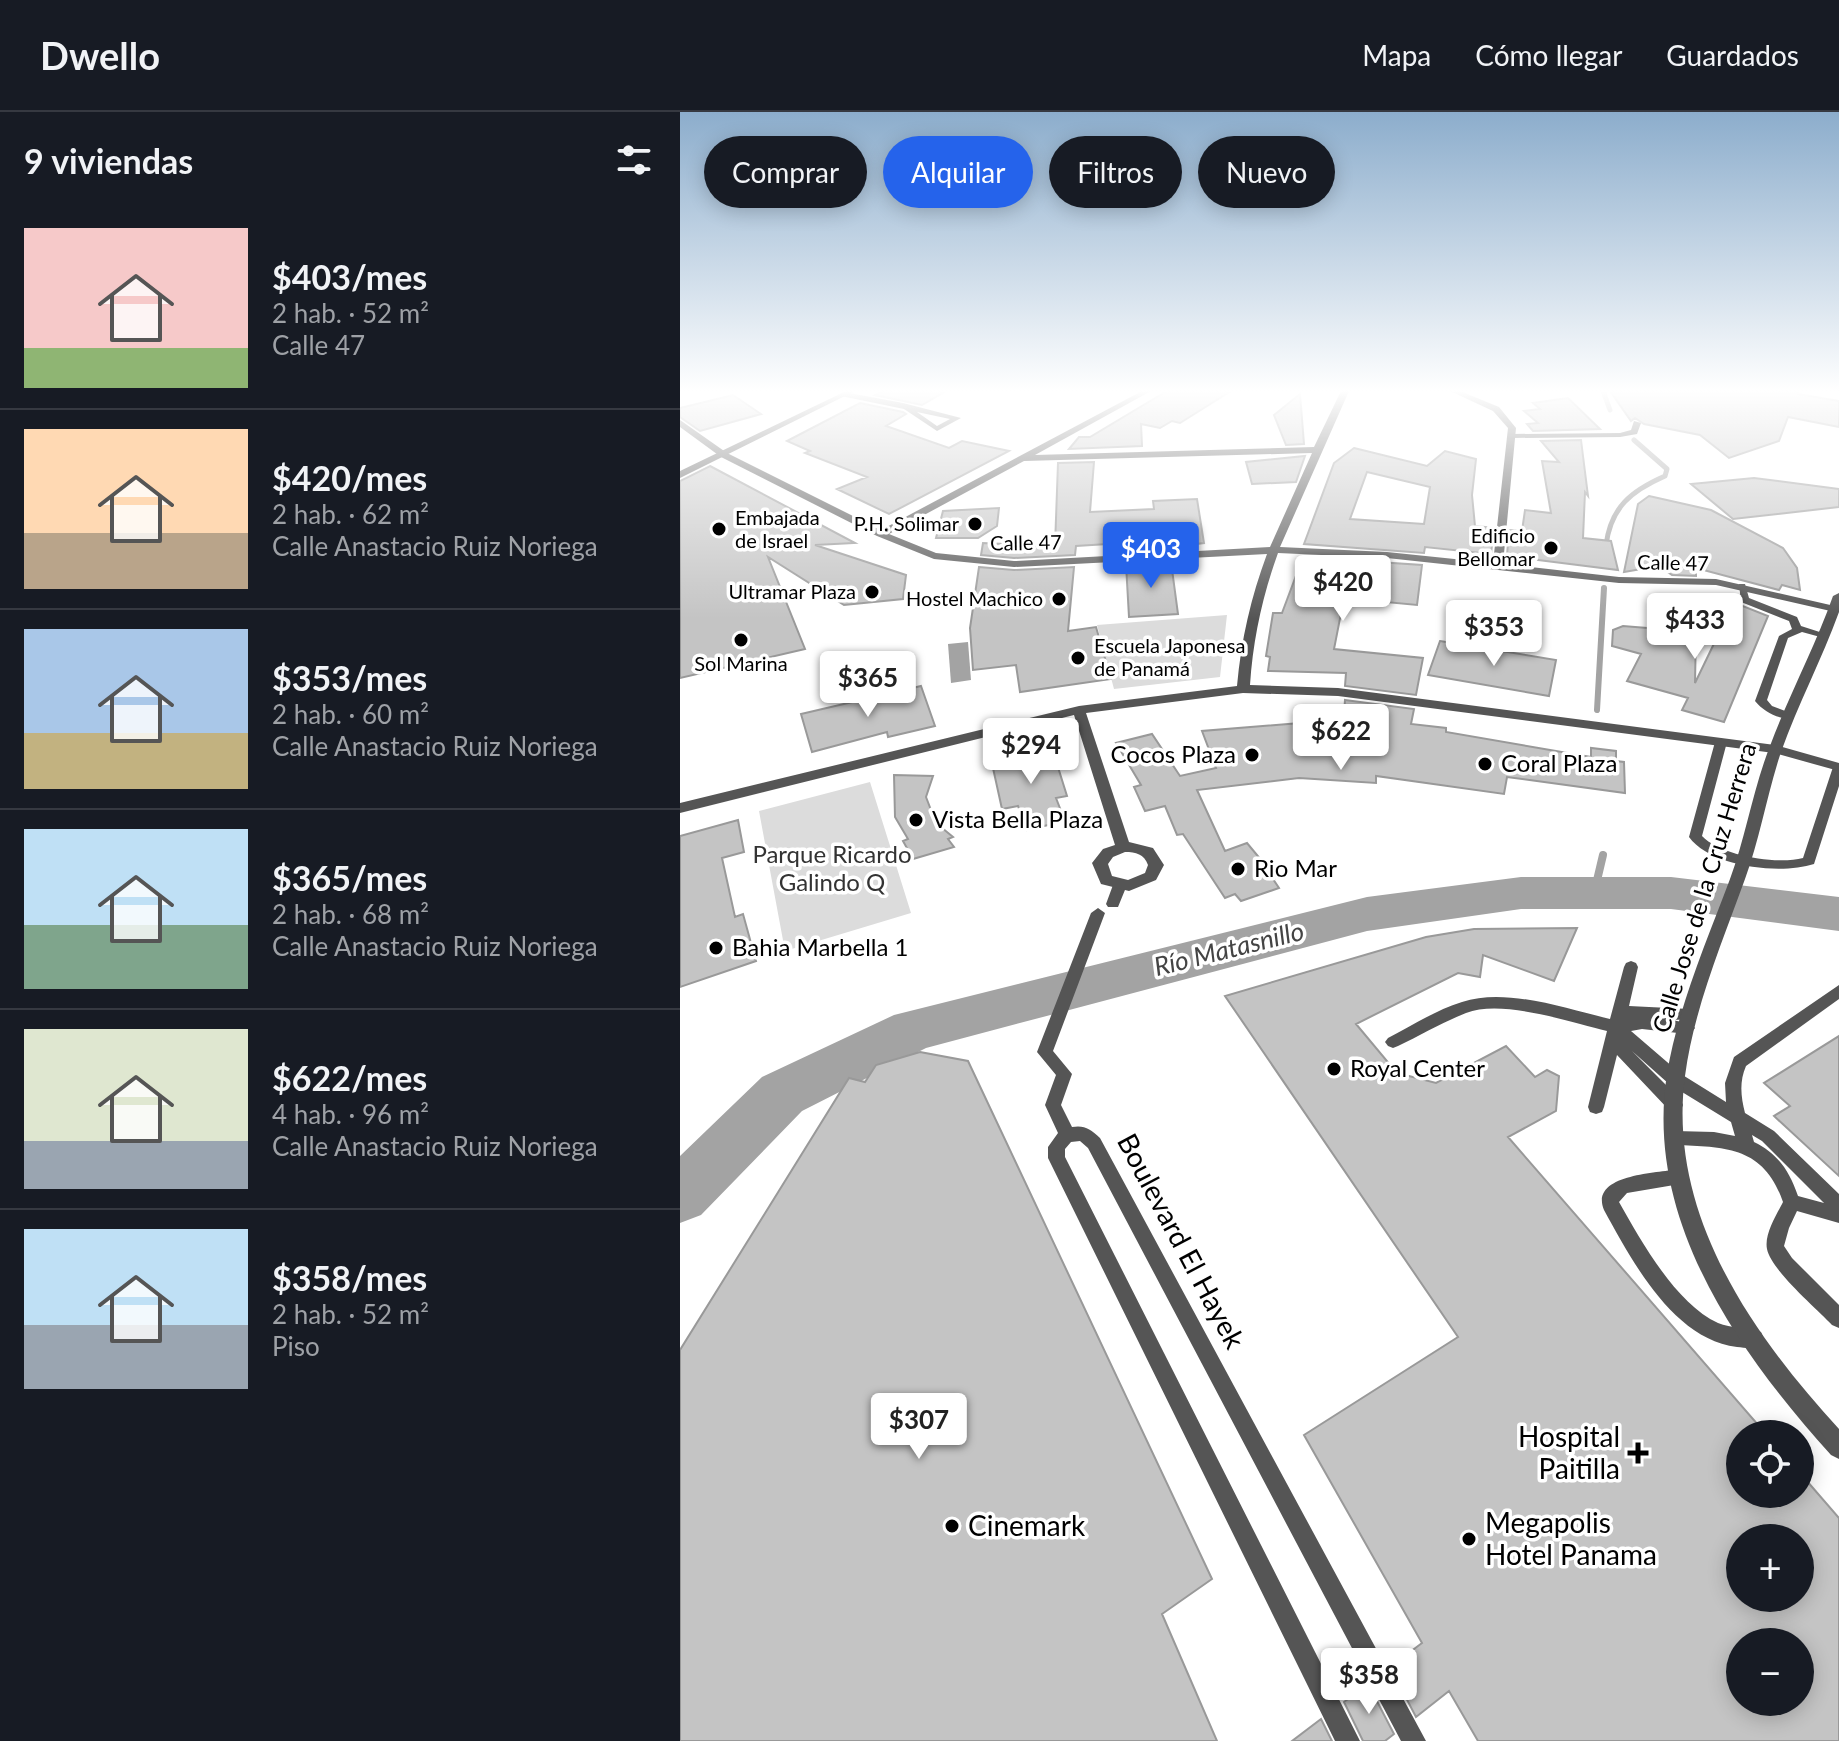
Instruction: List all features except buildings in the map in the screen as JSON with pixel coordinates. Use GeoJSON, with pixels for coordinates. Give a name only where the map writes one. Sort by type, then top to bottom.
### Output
{"type":"FeatureCollection","features":[{"type":"Feature","properties":{"kind":"street","name":"Calle 47"},"geometry":{"type":"LineString","coordinates":[[748,467],[881,534],[934,556],[1001,563],[1275,550],[1498,564],[1619,580],[1668,579],[1742,586],[1837,602]]}},
{"type":"Feature","properties":{"kind":"street"},"geometry":{"type":"LineString","coordinates":[[881,534],[1005,467]]}},
{"type":"Feature","properties":{"kind":"street"},"geometry":{"type":"LineString","coordinates":[[1243,689],[1244,654],[1251,614],[1312,467]]}},
{"type":"Feature","properties":{"kind":"street"},"geometry":{"type":"LineString","coordinates":[[1498,564],[1509,467]]}},
{"type":"Feature","properties":{"kind":"street","name":"Calle Jose de la Cruz Herrera"},"geometry":{"type":"LineString","coordinates":[[1837,602],[1775,749],[1743,863],[1701,971],[1675,1079],[1675,1138],[1680,1177],[1693,1224],[1711,1270],[1754,1339],[1806,1412],[1839,1447]]}},
{"type":"Feature","properties":{"kind":"street"},"geometry":{"type":"LineString","coordinates":[[680,808],[1079,710],[1243,689],[1338,692],[1775,749],[1838,774]]}},
{"type":"Feature","properties":{"kind":"street"},"geometry":{"type":"LineString","coordinates":[[1079,710],[1123,847]]}},
{"type":"Feature","properties":{"kind":"street"},"geometry":{"type":"LineString","coordinates":[[1123,847],[1146,850],[1156,865],[1145,881],[1120,885],[1106,880],[1099,870],[1108,853],[1123,847]]}},
{"type":"Feature","properties":{"kind":"lane"},"geometry":{"type":"LineString","coordinates":[[1742,586],[1744,600],[1789,617],[1796,621],[1797,629]]}},
{"type":"Feature","properties":{"kind":"lane"},"geometry":{"type":"LineString","coordinates":[[1789,716],[1768,708],[1761,701],[1784,636],[1797,629],[1824,635]]}},
{"type":"Feature","properties":{"kind":"lane"},"geometry":{"type":"LineString","coordinates":[[1721,742],[1695,837],[1704,848],[1743,863],[1795,866],[1809,861],[1838,774]]}},
{"type":"Feature","properties":{"kind":"lane"},"geometry":{"type":"LineString","coordinates":[[1113,904],[1120,885]]}},
{"type":"Feature","properties":{"kind":"lane"},"geometry":{"type":"LineString","coordinates":[[1098,913],[1045,1052],[1064,1074],[1053,1105],[1067,1135],[1056,1147],[1057,1158],[1348,1741]]}},
{"type":"Feature","properties":{"kind":"lane"},"geometry":{"type":"LineString","coordinates":[[1596,1107],[1631,967]]}},
{"type":"Feature","properties":{"kind":"lane"},"geometry":{"type":"LineString","coordinates":[[1746,1145],[1737,1115],[1731,1076],[1740,1062],[1839,991]]}},
{"type":"Feature","properties":{"kind":"lane"},"geometry":{"type":"LineString","coordinates":[[1393,1042],[1464,1007],[1484,1003],[1536,1007],[1616,1026],[1688,1021]]}},
{"type":"Feature","properties":{"kind":"lane"},"geometry":{"type":"LineString","coordinates":[[1616,1026],[1675,1079],[1768,1136],[1839,1206]]}},
{"type":"Feature","properties":{"kind":"lane"},"geometry":{"type":"LineString","coordinates":[[1616,1026],[1675,1105]]}},
{"type":"Feature","properties":{"kind":"lane","name":"Boulevard El Hayek"},"geometry":{"type":"LineString","coordinates":[[1067,1135],[1083,1133],[1094,1143],[1414,1741]]}},
{"type":"Feature","properties":{"kind":"lane"},"geometry":{"type":"LineString","coordinates":[[1675,1138],[1714,1138],[1746,1145],[1772,1162],[1781,1173],[1792,1202],[1775,1247],[1785,1264],[1839,1318]]}},
{"type":"Feature","properties":{"kind":"lane"},"geometry":{"type":"LineString","coordinates":[[1680,1177],[1623,1186],[1612,1192],[1610,1204],[1646,1265],[1678,1302],[1716,1333],[1754,1339]]}},
{"type":"Feature","properties":{"kind":"lane"},"geometry":{"type":"LineString","coordinates":[[1792,1202],[1839,1215]]}},
{"type":"Feature","properties":{"kind":"green space"},"geometry":{"type":"Polygon","coordinates":[[[1227,615],[1220,677],[1114,689],[1097,625],[1227,615]]]}},
{"type":"Feature","properties":{"kind":"green space","name":"Parque Ricardo Galindo Q"},"geometry":{"type":"Polygon","coordinates":[[[870,782],[911,913],[785,951],[759,811],[870,782]]]}},
{"type":"Feature","properties":{"kind":"shaded area"},"geometry":{"type":"Polygon","coordinates":[[[968,642],[971,680],[951,683],[948,644],[968,642]]]}},
{"type":"Feature","properties":{"kind":"waterway"},"geometry":{"type":"LineString","coordinates":[[1606,545],[1618,510],[1633,494],[1665,476],[1665,467]]}},
{"type":"Feature","properties":{"kind":"waterway"},"geometry":{"type":"LineString","coordinates":[[1605,550],[1606,543]]}},
{"type":"Feature","properties":{"kind":"waterway"},"geometry":{"type":"LineString","coordinates":[[1597,710],[1604,588]]}},
{"type":"Feature","properties":{"kind":"waterway"},"geometry":{"type":"LineString","coordinates":[[1594,893],[1603,855]]}},
{"type":"Feature","properties":{"kind":"waterway","name":"Río Matasnillo"},"geometry":{"type":"LineString","coordinates":[[680,1196],[782,1094],[913,1030],[1367,914],[1521,893],[1671,893],[1839,914]]}},
{"type":"Feature","properties":{"kind":"place","name":"P.H. Solimar"},"geometry":{"type":"Point","coordinates":[975,524]}},
{"type":"Feature","properties":{"kind":"place","name":"Embajada de Israel"},"geometry":{"type":"Point","coordinates":[719,529]}},
{"type":"Feature","properties":{"kind":"place","name":"Edificio Bellomar"},"geometry":{"type":"Point","coordinates":[1551,548]}},
{"type":"Feature","properties":{"kind":"place","name":"Ultramar Plaza"},"geometry":{"type":"Point","coordinates":[872,592]}},
{"type":"Feature","properties":{"kind":"place","name":"Hostel Machico"},"geometry":{"type":"Point","coordinates":[1059,599]}},
{"type":"Feature","properties":{"kind":"place","name":"Sol Marina"},"geometry":{"type":"Point","coordinates":[741,640]}},
{"type":"Feature","properties":{"kind":"place","name":"Escuela Japonesa de Panamá"},"geometry":{"type":"Point","coordinates":[1078,658]}},
{"type":"Feature","properties":{"kind":"place","name":"Cocos Plaza"},"geometry":{"type":"Point","coordinates":[1252,755]}},
{"type":"Feature","properties":{"kind":"place","name":"Coral Plaza"},"geometry":{"type":"Point","coordinates":[1485,764]}},
{"type":"Feature","properties":{"kind":"place","name":"Vista Bella Plaza"},"geometry":{"type":"Point","coordinates":[916,820]}},
{"type":"Feature","properties":{"kind":"place","name":"Rio Mar"},"geometry":{"type":"Point","coordinates":[1238,869]}},
{"type":"Feature","properties":{"kind":"place","name":"Bahia Marbella 1"},"geometry":{"type":"Point","coordinates":[716,948]}},
{"type":"Feature","properties":{"kind":"place","name":"Royal Center"},"geometry":{"type":"Point","coordinates":[1334,1069]}},
{"type":"Feature","properties":{"kind":"place","name":"Hospital Paitilla"},"geometry":{"type":"Point","coordinates":[1638,1453]}},
{"type":"Feature","properties":{"kind":"place","name":"Cinemark"},"geometry":{"type":"Point","coordinates":[952,1526]}},
{"type":"Feature","properties":{"kind":"place","name":"Megapolis Hotel Panama"},"geometry":{"type":"Point","coordinates":[1469,1539]}}]}
